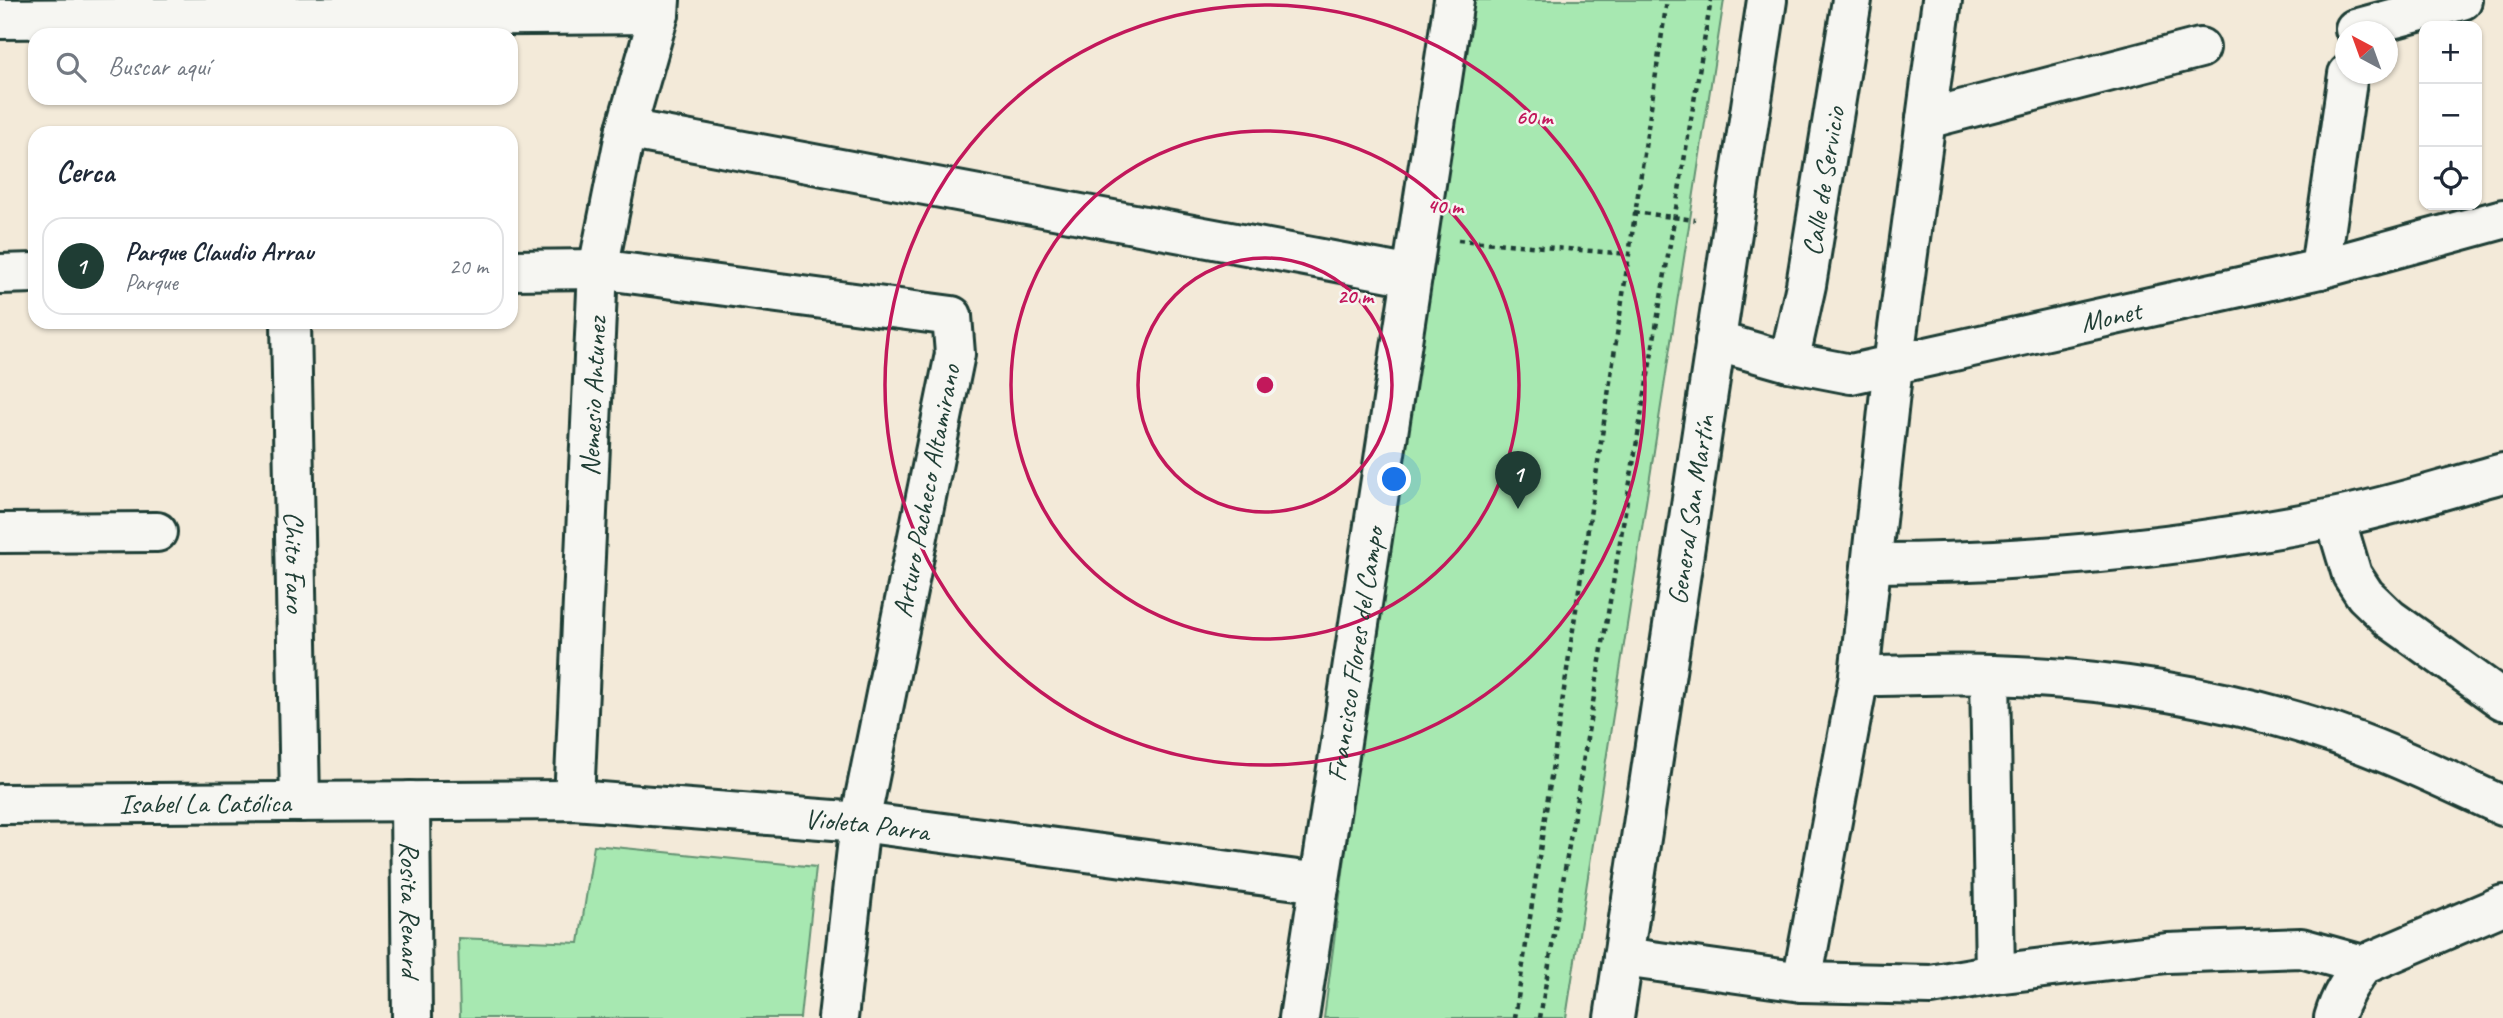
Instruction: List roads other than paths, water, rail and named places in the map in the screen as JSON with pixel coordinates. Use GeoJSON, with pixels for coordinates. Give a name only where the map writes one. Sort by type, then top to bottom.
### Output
{"type":"FeatureCollection","features":[{"type":"Feature","properties":{"kind":"street","name":"Francisco Flores del Campo"},"geometry":{"type":"LineString","coordinates":[[1299,1018],[1454,0]]}},
{"type":"Feature","properties":{"kind":"street","name":"General San Martín"},"geometry":{"type":"LineString","coordinates":[[1614,1018],[1767,0]]}},
{"type":"Feature","properties":{"kind":"street","name":"Calle de Servicio"},"geometry":{"type":"LineString","coordinates":[[1789,362],[1806,285],[1853,0]]}},
{"type":"Feature","properties":{"kind":"street"},"geometry":{"type":"LineString","coordinates":[[1802,982],[1859,676],[1893,365],[1942,0]]}},
{"type":"Feature","properties":{"kind":"street"},"geometry":{"type":"LineString","coordinates":[[2356,20],[2462,0]]}},
{"type":"Feature","properties":{"kind":"street"},"geometry":{"type":"LineString","coordinates":[[0,19],[276,8],[659,7]]}},
{"type":"Feature","properties":{"kind":"street","name":"Nemesio Antunez"},"geometry":{"type":"LineString","coordinates":[[574,800],[598,270],[626,129],[659,7]]}},
{"type":"Feature","properties":{"kind":"street"},"geometry":{"type":"LineString","coordinates":[[1926,119],[2200,48]]}},
{"type":"Feature","properties":{"kind":"street"},"geometry":{"type":"LineString","coordinates":[[2320,269],[2347,84]]}},
{"type":"Feature","properties":{"kind":"street"},"geometry":{"type":"LineString","coordinates":[[626,129],[1412,276]]}},
{"type":"Feature","properties":{"kind":"street","name":"Monet"},"geometry":{"type":"LineString","coordinates":[[1715,341],[1789,362],[1851,374],[2320,269],[2503,219]]}},
{"type":"Feature","properties":{"kind":"street"},"geometry":{"type":"LineString","coordinates":[[518,270],[598,270]]}},
{"type":"Feature","properties":{"kind":"street","name":"Arturo Pacheco Altamirano"},"geometry":{"type":"LineString","coordinates":[[598,270],[952,316],[955,354],[860,822],[838,1018]]}},
{"type":"Feature","properties":{"kind":"street"},"geometry":{"type":"LineString","coordinates":[[0,274],[28,273]]}},
{"type":"Feature","properties":{"kind":"street","name":"Chito Faro"},"geometry":{"type":"LineString","coordinates":[[291,329],[300,802]]}},
{"type":"Feature","properties":{"kind":"street"},"geometry":{"type":"LineString","coordinates":[[1871,563],[2000,561],[2183,543],[2335,517],[2503,473]]}},
{"type":"Feature","properties":{"kind":"street"},"geometry":{"type":"LineString","coordinates":[[2335,517],[2352,575],[2365,595],[2390,619],[2503,700]]}},
{"type":"Feature","properties":{"kind":"street"},"geometry":{"type":"LineString","coordinates":[[0,533],[157,532]]}},
{"type":"Feature","properties":{"kind":"street"},"geometry":{"type":"LineString","coordinates":[[1859,676],[1990,675],[2067,679],[2144,688],[2318,728],[2383,751],[2503,806]]}},
{"type":"Feature","properties":{"kind":"street"},"geometry":{"type":"LineString","coordinates":[[1990,675],[1995,974]]}},
{"type":"Feature","properties":{"kind":"street","name":"Violeta Parra"},"geometry":{"type":"LineString","coordinates":[[410,801],[574,800],[860,822],[1320,883]]}},
{"type":"Feature","properties":{"kind":"street","name":"Isabel La Católica"},"geometry":{"type":"LineString","coordinates":[[0,804],[410,801]]}},
{"type":"Feature","properties":{"kind":"street","name":"Rosita Renard"},"geometry":{"type":"LineString","coordinates":[[410,801],[412,1018]]}},
{"type":"Feature","properties":{"kind":"street"},"geometry":{"type":"LineString","coordinates":[[2334,1018],[2344,991],[2363,965],[2503,905]]}},
{"type":"Feature","properties":{"kind":"street"},"geometry":{"type":"LineString","coordinates":[[1623,957],[1802,982],[1931,985],[1995,974],[2167,953],[2301,948],[2363,965]]}},
{"type":"Feature","properties":{"kind":"place","name":"Parque Claudio Arrau"},"geometry":{"type":"Point","coordinates":[1518,509]}}]}
